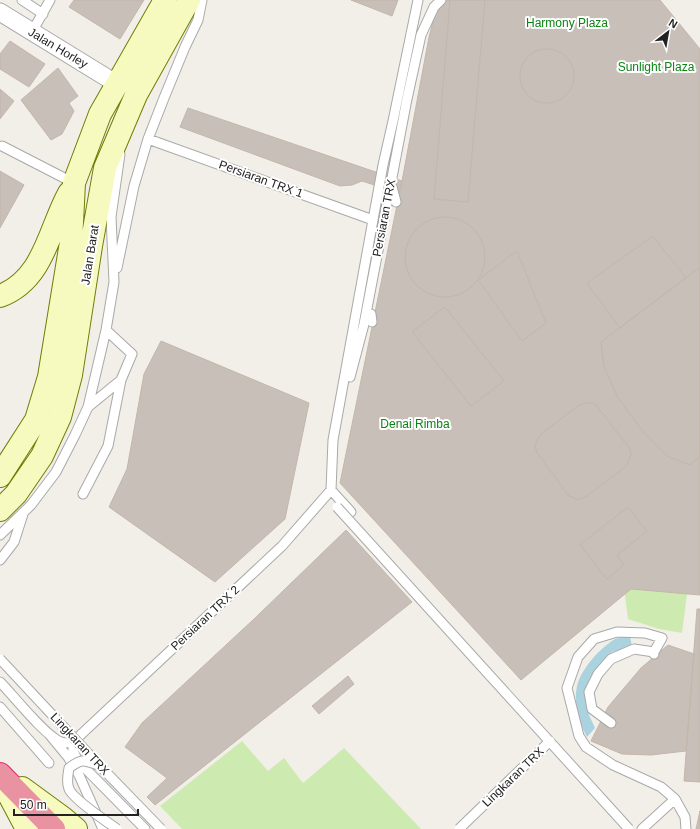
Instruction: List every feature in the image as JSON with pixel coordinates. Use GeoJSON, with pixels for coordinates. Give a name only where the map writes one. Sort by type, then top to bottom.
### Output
{"type":"FeatureCollection","features":[{"type":"Feature","properties":{"kind":"highway"},"geometry":{"type":"LineString","coordinates":[[0,773],[54,829]]}},
{"type":"Feature","properties":{"kind":"street","name":"Jalan Barat"},"geometry":{"type":"LineString","coordinates":[[0,510],[16,494],[42,456],[60,418],[71,375],[81,244],[74,183],[100,114],[165,0]]}},
{"type":"Feature","properties":{"kind":"street","name":"Jalan Barat"},"geometry":{"type":"LineString","coordinates":[[0,476],[36,420],[49,377],[81,244],[105,168],[136,95],[189,0]]}},
{"type":"Feature","properties":{"kind":"street","name":"Jalan Horley"},"geometry":{"type":"LineString","coordinates":[[0,12],[117,84]]}},
{"type":"Feature","properties":{"kind":"street"},"geometry":{"type":"LineString","coordinates":[[0,296],[19,286],[32,274],[74,183]]}},
{"type":"Feature","properties":{"kind":"street"},"geometry":{"type":"LineString","coordinates":[[0,773],[76,829]]}},
{"type":"Feature","properties":{"kind":"street"},"geometry":{"type":"LineString","coordinates":[[0,778],[27,829]]}},
{"type":"Feature","properties":{"kind":"lane"},"geometry":{"type":"LineString","coordinates":[[22,0],[43,14]]}},
{"type":"Feature","properties":{"kind":"lane"},"geometry":{"type":"LineString","coordinates":[[32,32],[50,0]]}},
{"type":"Feature","properties":{"kind":"lane"},"geometry":{"type":"LineString","coordinates":[[0,535],[31,505],[56,472],[88,407],[106,330],[114,282],[134,186],[148,139],[185,47],[198,20],[202,0]]}},
{"type":"Feature","properties":{"kind":"lane","name":"Persiaran TRX"},"geometry":{"type":"LineString","coordinates":[[331,490],[333,440],[383,164],[394,122],[418,0]]}},
{"type":"Feature","properties":{"kind":"lane","name":"Persiaran TRX"},"geometry":{"type":"LineString","coordinates":[[333,440],[370,317],[406,99],[421,35],[434,7],[441,0]]}},
{"type":"Feature","properties":{"kind":"lane"},"geometry":{"type":"LineString","coordinates":[[114,282],[111,217],[117,172],[129,109]]}},
{"type":"Feature","properties":{"kind":"lane","name":"Persiaran TRX 1"},"geometry":{"type":"LineString","coordinates":[[148,139],[373,220]]}},
{"type":"Feature","properties":{"kind":"lane"},"geometry":{"type":"LineString","coordinates":[[2,146],[74,183]]}},
{"type":"Feature","properties":{"kind":"lane"},"geometry":{"type":"LineString","coordinates":[[391,184],[396,202]]}},
{"type":"Feature","properties":{"kind":"lane"},"geometry":{"type":"LineString","coordinates":[[83,494],[108,446],[120,380],[132,354],[106,330]]}},
{"type":"Feature","properties":{"kind":"lane"},"geometry":{"type":"LineString","coordinates":[[88,407],[120,380]]}},
{"type":"Feature","properties":{"kind":"lane"},"geometry":{"type":"LineString","coordinates":[[331,490],[350,512]]}},
{"type":"Feature","properties":{"kind":"lane","name":"Persiaran TRX 2"},"geometry":{"type":"LineString","coordinates":[[73,742],[282,546],[331,490]]}},
{"type":"Feature","properties":{"kind":"lane"},"geometry":{"type":"LineString","coordinates":[[337,507],[550,741]]}},
{"type":"Feature","properties":{"kind":"lane"},"geometry":{"type":"LineString","coordinates":[[0,560],[14,542],[23,513]]}},
{"type":"Feature","properties":{"kind":"lane"},"geometry":{"type":"LineString","coordinates":[[611,723],[592,709],[589,692],[598,674],[611,659],[634,649],[654,653],[662,638],[645,632],[617,632],[594,639],[578,657],[567,688],[579,736],[586,747],[613,765],[660,787],[675,799],[685,817],[686,829]]}},
{"type":"Feature","properties":{"kind":"lane","name":"Lingkaran TRX"},"geometry":{"type":"LineString","coordinates":[[0,659],[161,829]]}},
{"type":"Feature","properties":{"kind":"lane"},"geometry":{"type":"LineString","coordinates":[[0,682],[49,734],[68,757],[79,775],[103,829]]}},
{"type":"Feature","properties":{"kind":"lane"},"geometry":{"type":"LineString","coordinates":[[0,707],[49,763]]}},
{"type":"Feature","properties":{"kind":"lane"},"geometry":{"type":"LineString","coordinates":[[49,734],[59,741],[66,743],[73,742],[73,750],[77,760],[145,829]]}},
{"type":"Feature","properties":{"kind":"lane","name":"Lingkaran TRX"},"geometry":{"type":"LineString","coordinates":[[459,829],[550,741],[629,829]]}},
{"type":"Feature","properties":{"kind":"lane"},"geometry":{"type":"LineString","coordinates":[[99,765],[84,760],[69,768],[67,778],[70,790],[83,804],[117,829]]}},
{"type":"Feature","properties":{"kind":"lane"},"geometry":{"type":"LineString","coordinates":[[642,829],[675,799]]}},
{"type":"Feature","properties":{"kind":"green space"},"geometry":{"type":"Polygon","coordinates":[[[622,574],[689,579],[682,633],[659,629],[628,619],[622,574]]]}},
{"type":"Feature","properties":{"kind":"green space"},"geometry":{"type":"Polygon","coordinates":[[[242,741],[268,771],[284,758],[303,783],[344,748],[421,829],[182,829],[160,806],[242,741]]]}},
{"type":"Feature","properties":{"kind":"water"},"geometry":{"type":"Polygon","coordinates":[[[630,636],[632,647],[612,652],[590,678],[585,690],[586,700],[589,715],[595,728],[587,737],[579,719],[576,706],[576,692],[579,679],[597,653],[615,639],[630,636]]]}},
{"type":"Feature","properties":{"kind":"building"},"geometry":{"type":"Polygon","coordinates":[[[74,0],[144,0],[120,39],[69,7],[74,0]]]}},
{"type":"Feature","properties":{"kind":"building"},"geometry":{"type":"Polygon","coordinates":[[[351,0],[398,0],[392,16],[351,0]]]}},
{"type":"Feature","properties":{"kind":"building"},"geometry":{"type":"Polygon","coordinates":[[[444,0],[660,0],[700,49],[700,595],[631,589],[521,680],[340,483],[402,181],[429,37],[434,18],[444,0]]]}},
{"type":"Feature","properties":{"kind":"building"},"geometry":{"type":"Polygon","coordinates":[[[450,0],[485,0],[468,202],[434,199],[450,0]]]}},
{"type":"Feature","properties":{"kind":"building"},"geometry":{"type":"Polygon","coordinates":[[[10,41],[45,64],[29,87],[0,69],[0,54],[10,41]]]}},
{"type":"Feature","properties":{"kind":"building"},"geometry":{"type":"Polygon","coordinates":[[[542,49],[552,49],[562,53],[570,61],[574,71],[574,81],[570,91],[562,99],[552,103],[542,103],[532,99],[524,91],[520,81],[520,71],[524,61],[532,53],[542,49]]]}},
{"type":"Feature","properties":{"kind":"building"},"geometry":{"type":"Polygon","coordinates":[[[58,68],[78,96],[69,103],[74,111],[62,134],[51,140],[21,100],[58,68]]]}},
{"type":"Feature","properties":{"kind":"building"},"geometry":{"type":"Polygon","coordinates":[[[0,89],[14,101],[0,119],[0,89]]]}},
{"type":"Feature","properties":{"kind":"building"},"geometry":{"type":"Polygon","coordinates":[[[188,108],[402,181],[399,193],[362,181],[352,185],[340,186],[180,127],[188,108]]]}},
{"type":"Feature","properties":{"kind":"building"},"geometry":{"type":"Polygon","coordinates":[[[0,171],[24,185],[0,228],[0,171]]]}},
{"type":"Feature","properties":{"kind":"building"},"geometry":{"type":"Polygon","coordinates":[[[445,217],[460,220],[473,229],[482,242],[485,257],[482,272],[473,285],[460,294],[445,297],[430,294],[417,285],[408,272],[405,257],[408,242],[417,229],[430,220],[445,217]]]}},
{"type":"Feature","properties":{"kind":"building"},"geometry":{"type":"Polygon","coordinates":[[[653,236],[686,278],[620,328],[587,283],[653,236]]]}},
{"type":"Feature","properties":{"kind":"building"},"geometry":{"type":"Polygon","coordinates":[[[517,251],[546,323],[522,341],[478,280],[517,251]]]}},
{"type":"Feature","properties":{"kind":"building"},"geometry":{"type":"Polygon","coordinates":[[[700,267],[700,457],[690,465],[667,456],[641,429],[618,398],[604,367],[601,342],[700,267]]]}},
{"type":"Feature","properties":{"kind":"building"},"geometry":{"type":"Polygon","coordinates":[[[445,307],[504,381],[471,406],[412,332],[445,307]]]}},
{"type":"Feature","properties":{"kind":"building"},"geometry":{"type":"Polygon","coordinates":[[[161,341],[309,403],[285,519],[215,582],[109,507],[127,469],[144,374],[161,341]]]}},
{"type":"Feature","properties":{"kind":"building"},"geometry":{"type":"Polygon","coordinates":[[[592,403],[597,406],[630,449],[631,455],[626,466],[587,496],[581,499],[576,499],[569,496],[537,453],[535,446],[541,434],[579,405],[592,403]]]}},
{"type":"Feature","properties":{"kind":"building"},"geometry":{"type":"Polygon","coordinates":[[[628,507],[647,531],[617,555],[624,565],[607,579],[580,545],[628,507]]]}},
{"type":"Feature","properties":{"kind":"building"},"geometry":{"type":"Polygon","coordinates":[[[346,530],[412,602],[155,805],[147,797],[167,778],[125,747],[142,723],[254,619],[346,530]]]}},
{"type":"Feature","properties":{"kind":"building"},"geometry":{"type":"Polygon","coordinates":[[[697,609],[700,609],[700,782],[684,781],[697,609]]]}},
{"type":"Feature","properties":{"kind":"building"},"geometry":{"type":"Polygon","coordinates":[[[668,645],[694,654],[686,751],[651,755],[622,754],[591,741],[608,707],[641,668],[668,645]]]}},
{"type":"Feature","properties":{"kind":"building"},"geometry":{"type":"Polygon","coordinates":[[[348,676],[354,684],[319,714],[312,706],[348,676]]]}},
{"type":"Feature","properties":{"kind":"building"},"geometry":{"type":"Polygon","coordinates":[[[700,811],[700,829],[696,829],[700,811]]]}},
{"type":"Feature","properties":{"kind":"park label","name":"Harmony Plaza"},"geometry":{"type":"Point","coordinates":[567,23]}},
{"type":"Feature","properties":{"kind":"park label","name":"Sunlight Plaza"},"geometry":{"type":"Point","coordinates":[656,67]}},
{"type":"Feature","properties":{"kind":"park label","name":"Denai Rimba"},"geometry":{"type":"Point","coordinates":[415,424]}}]}
